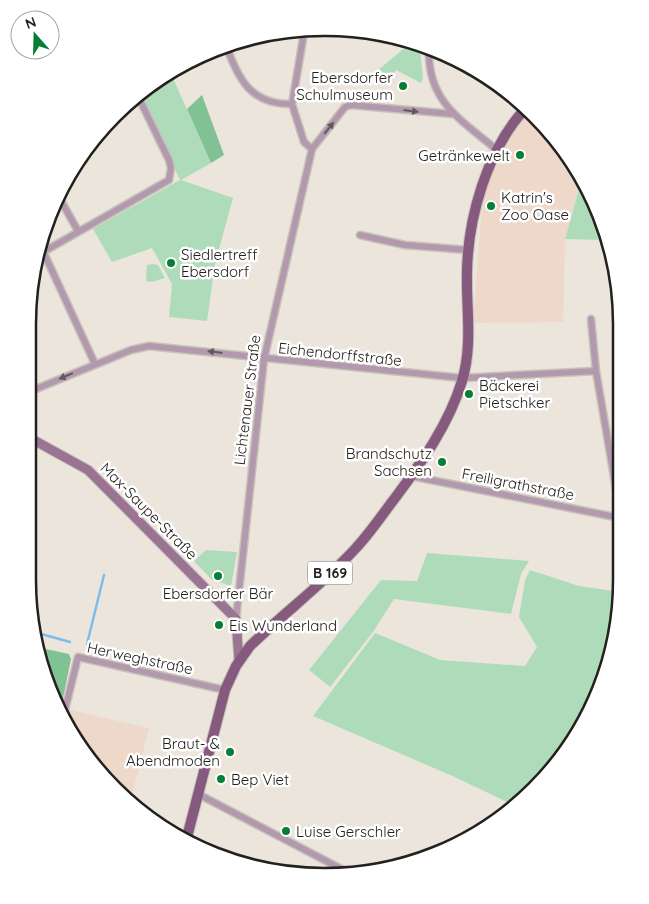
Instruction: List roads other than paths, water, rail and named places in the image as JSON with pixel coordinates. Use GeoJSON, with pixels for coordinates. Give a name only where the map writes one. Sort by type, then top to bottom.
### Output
{"type":"FeatureCollection","features":[{"type":"Feature","properties":{"kind":"main road","name":"B 169"},"geometry":{"type":"LineString","coordinates":[[239,661],[260,636],[355,550],[411,476],[446,420],[462,378],[468,346],[468,250],[478,199],[498,150],[521,114]]}},
{"type":"Feature","properties":{"kind":"main road"},"geometry":{"type":"LineString","coordinates":[[188,833],[225,690],[239,661]]}},
{"type":"Feature","properties":{"kind":"street"},"geometry":{"type":"LineString","coordinates":[[303,37],[292,104],[304,142],[312,149],[345,107],[356,104],[437,114],[454,114]]}},
{"type":"Feature","properties":{"kind":"street"},"geometry":{"type":"LineString","coordinates":[[229,53],[240,80],[250,90],[279,104],[292,104]]}},
{"type":"Feature","properties":{"kind":"street"},"geometry":{"type":"LineString","coordinates":[[429,56],[429,68],[438,96],[454,114],[498,150]]}},
{"type":"Feature","properties":{"kind":"street"},"geometry":{"type":"LineString","coordinates":[[46,250],[169,180],[171,168],[169,160],[141,102]]}},
{"type":"Feature","properties":{"kind":"street","name":"Lichtenauer Straße"},"geometry":{"type":"LineString","coordinates":[[239,661],[236,620],[264,359],[312,149]]}},
{"type":"Feature","properties":{"kind":"street"},"geometry":{"type":"LineString","coordinates":[[63,204],[78,231]]}},
{"type":"Feature","properties":{"kind":"street"},"geometry":{"type":"LineString","coordinates":[[360,235],[405,245],[468,250]]}},
{"type":"Feature","properties":{"kind":"street"},"geometry":{"type":"LineString","coordinates":[[44,259],[95,364]]}},
{"type":"Feature","properties":{"kind":"street"},"geometry":{"type":"LineString","coordinates":[[591,319],[596,371],[613,471]]}},
{"type":"Feature","properties":{"kind":"street","name":"Eichendorffstraße"},"geometry":{"type":"LineString","coordinates":[[36,389],[131,350],[149,346],[462,378],[596,371]]}},
{"type":"Feature","properties":{"kind":"street","name":"Max-Saupe-Straße"},"geometry":{"type":"LineString","coordinates":[[36,441],[88,470],[236,620]]}},
{"type":"Feature","properties":{"kind":"street","name":"Freiligrathstraße"},"geometry":{"type":"LineString","coordinates":[[411,476],[613,517]]}},
{"type":"Feature","properties":{"kind":"street","name":"Herweghstraße"},"geometry":{"type":"LineString","coordinates":[[66,707],[78,657],[225,690]]}},
{"type":"Feature","properties":{"kind":"street"},"geometry":{"type":"LineString","coordinates":[[198,794],[338,867]]}},
{"type":"Feature","properties":{"kind":"waterway"},"geometry":{"type":"LineString","coordinates":[[87,644],[104,575]]}},
{"type":"Feature","properties":{"kind":"waterway"},"geometry":{"type":"LineString","coordinates":[[42,634],[70,642]]}},
{"type":"Feature","properties":{"kind":"place","name":"Ebersdorfer Schulmuseum"},"geometry":{"type":"Point","coordinates":[403,86]}},
{"type":"Feature","properties":{"kind":"place","name":"Getränkewelt"},"geometry":{"type":"Point","coordinates":[520,155]}},
{"type":"Feature","properties":{"kind":"place","name":"Katrin's Zoo Oase"},"geometry":{"type":"Point","coordinates":[491,206]}},
{"type":"Feature","properties":{"kind":"place","name":"Siedlertreff Ebersdorf"},"geometry":{"type":"Point","coordinates":[171,263]}},
{"type":"Feature","properties":{"kind":"place","name":"Bäckerei Pietschker"},"geometry":{"type":"Point","coordinates":[469,394]}},
{"type":"Feature","properties":{"kind":"place","name":"Brandschutz Sachsen"},"geometry":{"type":"Point","coordinates":[442,462]}},
{"type":"Feature","properties":{"kind":"place","name":"Ebersdorfer Bär"},"geometry":{"type":"Point","coordinates":[218,576]}},
{"type":"Feature","properties":{"kind":"place","name":"Eis Wunderland"},"geometry":{"type":"Point","coordinates":[219,625]}},
{"type":"Feature","properties":{"kind":"place","name":"Braut- & Abendmoden"},"geometry":{"type":"Point","coordinates":[230,752]}},
{"type":"Feature","properties":{"kind":"place","name":"Bep Viet"},"geometry":{"type":"Point","coordinates":[221,779]}},
{"type":"Feature","properties":{"kind":"place","name":"Luise Gerschler"},"geometry":{"type":"Point","coordinates":[286,831]}}]}
